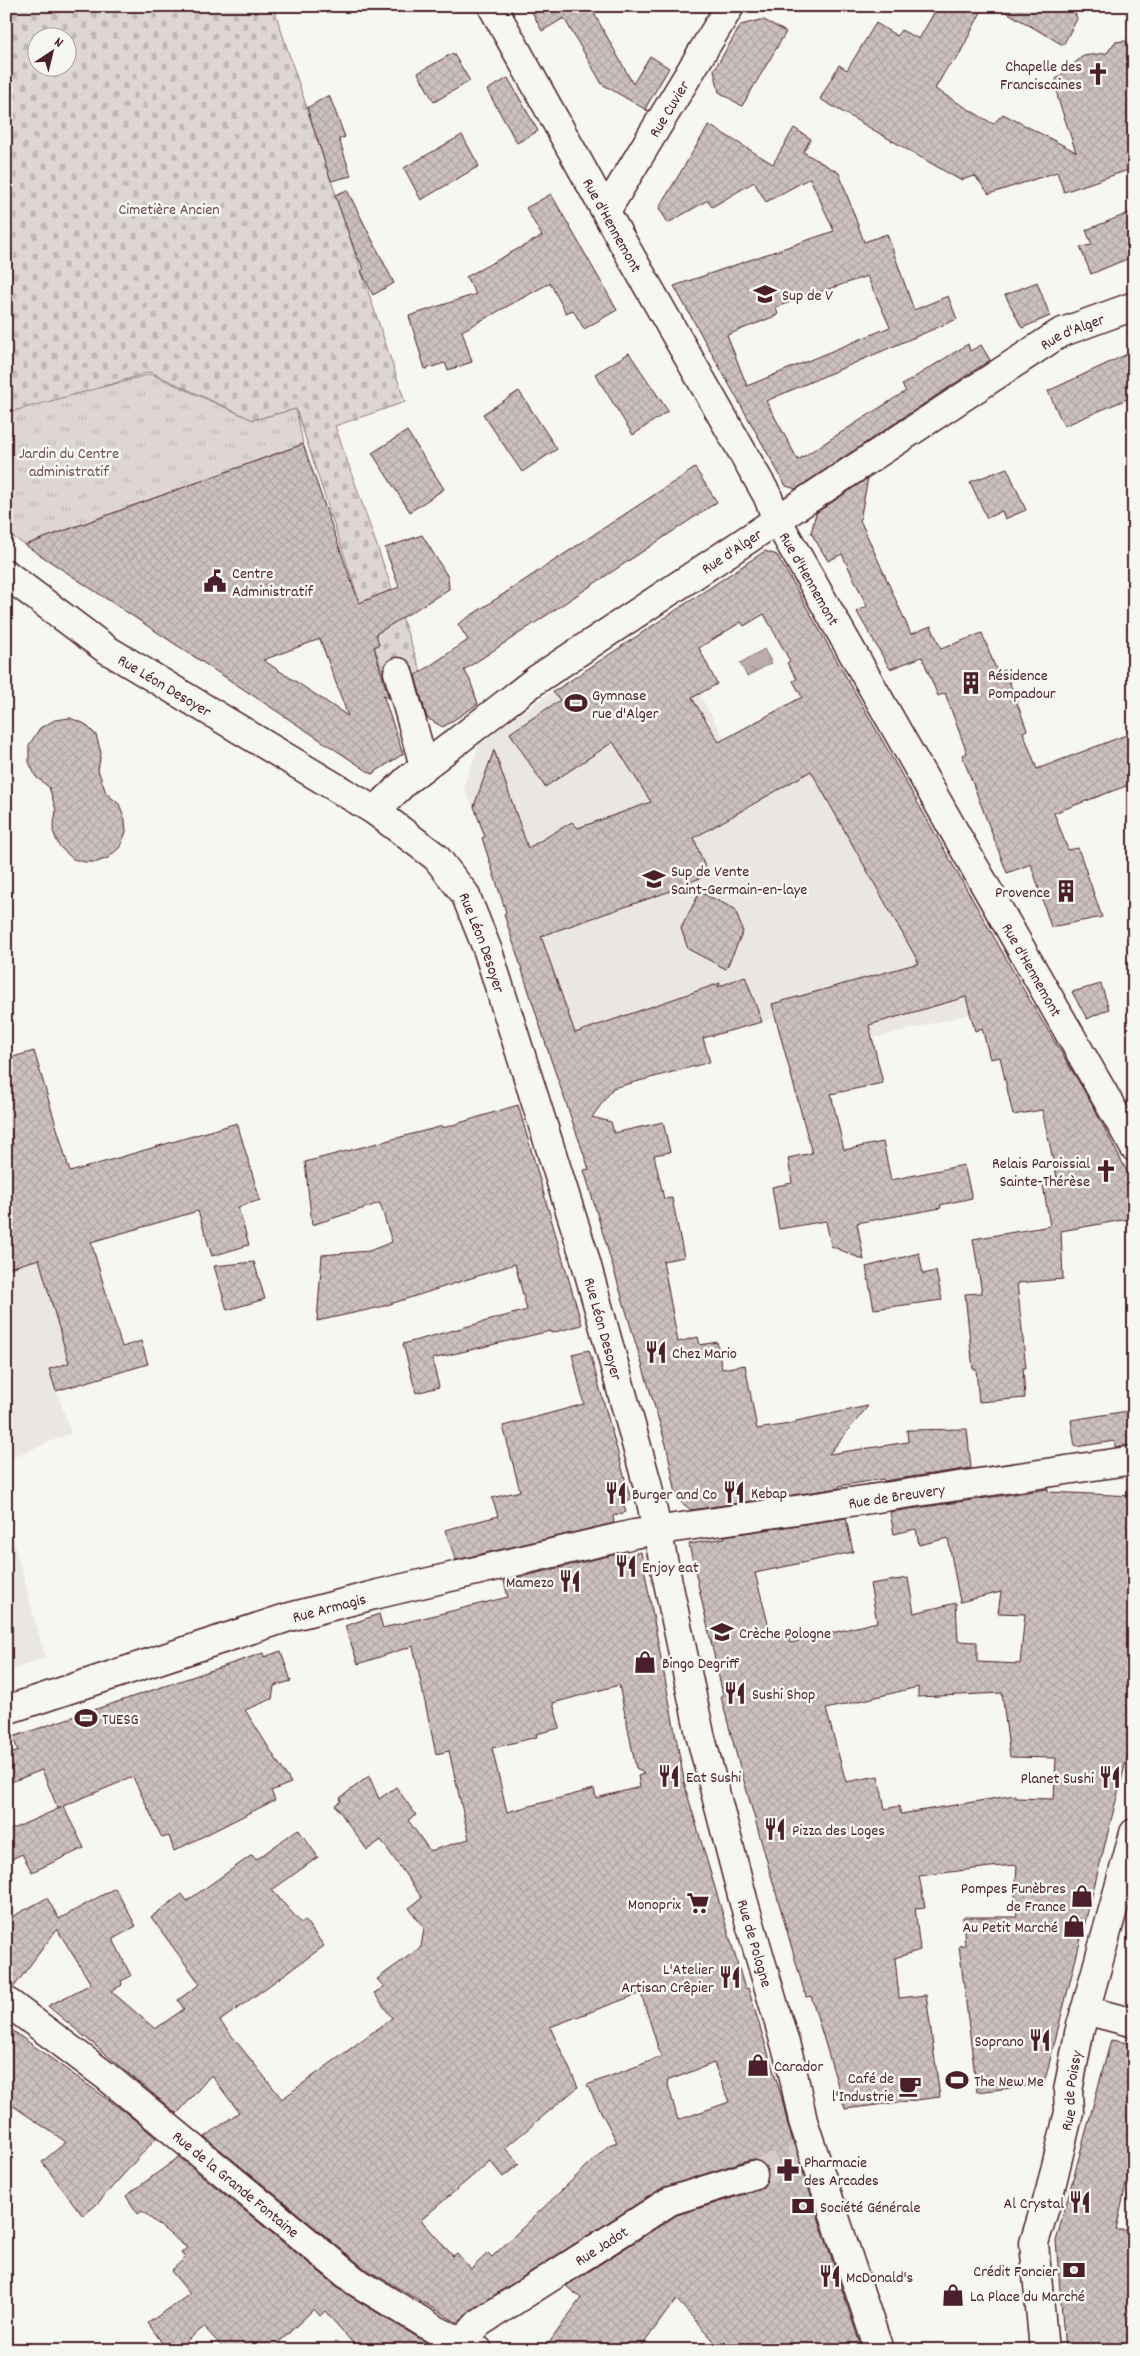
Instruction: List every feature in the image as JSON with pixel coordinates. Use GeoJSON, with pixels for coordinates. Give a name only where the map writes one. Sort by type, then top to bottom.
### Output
{"type":"FeatureCollection","features":[{"type":"Feature","properties":{"kind":"street","name":"Rue d'Hennemont"},"geometry":{"type":"LineString","coordinates":[[492,6],[767,494],[777,520],[1134,1147]]}},
{"type":"Feature","properties":{"kind":"street","name":"Rue Cuvier"},"geometry":{"type":"LineString","coordinates":[[606,211],[730,6]]}},
{"type":"Feature","properties":{"kind":"street","name":"Rue d'Alger"},"geometry":{"type":"LineString","coordinates":[[375,810],[392,792],[424,766],[536,680],[1060,333],[1134,306]]}},
{"type":"Feature","properties":{"kind":"street","name":"Rue Léon Desoyer"},"geometry":{"type":"LineString","coordinates":[[6,574],[64,620],[106,649],[375,810],[436,857],[465,894],[488,951],[583,1252],[647,1483],[657,1530]]}},
{"type":"Feature","properties":{"kind":"street"},"geometry":{"type":"LineString","coordinates":[[398,672],[424,766]]}},
{"type":"Feature","properties":{"kind":"street","name":"Rue de Breuvery"},"geometry":{"type":"LineString","coordinates":[[657,1530],[1134,1460]]}},
{"type":"Feature","properties":{"kind":"street","name":"Rue Armagis"},"geometry":{"type":"LineString","coordinates":[[6,1710],[286,1618],[387,1592],[657,1530]]}},
{"type":"Feature","properties":{"kind":"street","name":"Rue de Pologne"},"geometry":{"type":"LineString","coordinates":[[657,1530],[700,1734],[744,1903],[791,2064],[803,2121],[879,2350]]}},
{"type":"Feature","properties":{"kind":"street","name":"Rue de Poissy"},"geometry":{"type":"LineString","coordinates":[[1044,2350],[1034,2243],[1050,2191],[1069,2112],[1068,2091],[1085,2010],[1128,1877],[1134,1833]]}},
{"type":"Feature","properties":{"kind":"street","name":"Rue de la Grande Fontaine"},"geometry":{"type":"LineString","coordinates":[[6,2001],[131,2096],[355,2281],[436,2330],[470,2346]]}},
{"type":"Feature","properties":{"kind":"street"},"geometry":{"type":"LineString","coordinates":[[1085,2010],[1134,2023]]}},
{"type":"Feature","properties":{"kind":"street","name":"Rue Jadot"},"geometry":{"type":"LineString","coordinates":[[470,2346],[479,2322],[670,2201],[753,2175]]}},
{"type":"Feature","properties":{"kind":"shaded area"},"geometry":{"type":"Polygon","coordinates":[[[648,629],[699,694],[736,759],[844,673],[1029,999],[787,1060],[775,1018],[559,1078],[485,837],[464,786],[481,739],[648,629]]]}},
{"type":"Feature","properties":{"kind":"shaded area"},"geometry":{"type":"Polygon","coordinates":[[[6,1173],[23,1199],[69,1363],[49,1369],[71,1433],[6,1460],[6,1173]]]}},
{"type":"Feature","properties":{"kind":"shaded area"},"geometry":{"type":"Polygon","coordinates":[[[6,1512],[45,1658],[6,1672],[6,1512]]]}},
{"type":"Feature","properties":{"kind":"green space","name":"Cimetière Ancien"},"geometry":{"type":"Polygon","coordinates":[[[6,6],[273,6],[405,402],[335,426],[421,672],[413,677],[410,669],[384,676],[296,409],[253,420],[150,372],[6,417],[6,6]]]}},
{"type":"Feature","properties":{"kind":"green space","name":"Jardin du Centre administratif"},"geometry":{"type":"Polygon","coordinates":[[[151,374],[253,420],[296,409],[303,444],[25,545],[6,532],[6,413],[151,374]]]}},
{"type":"Feature","properties":{"kind":"water"},"geometry":{"type":"Polygon","coordinates":[[[764,649],[772,663],[747,676],[740,663],[764,649]]]}},
{"type":"Feature","properties":{"kind":"building"},"geometry":{"type":"Polygon","coordinates":[[[529,6],[590,6],[633,84],[650,56],[669,68],[646,107],[648,111],[602,84],[564,18],[542,31],[529,6]]]}},
{"type":"Feature","properties":{"kind":"building"},"geometry":{"type":"Polygon","coordinates":[[[938,6],[984,6],[957,59],[948,66],[935,89],[993,124],[1003,114],[1076,152],[1058,99],[1056,79],[1083,56],[1107,53],[1115,42],[1125,41],[1134,48],[1134,168],[1064,192],[1057,172],[989,194],[975,176],[960,180],[820,99],[839,65],[847,70],[876,23],[897,36],[901,30],[919,39],[938,6]]]}},
{"type":"Feature","properties":{"kind":"building"},"geometry":{"type":"Polygon","coordinates":[[[996,6],[1073,6],[1077,19],[1063,45],[996,6]]]}},
{"type":"Feature","properties":{"kind":"building"},"geometry":{"type":"Polygon","coordinates":[[[764,20],[786,32],[742,106],[719,92],[714,70],[741,25],[764,20]]]}},
{"type":"Feature","properties":{"kind":"building"},"geometry":{"type":"Polygon","coordinates":[[[453,53],[470,81],[434,102],[418,73],[453,53]]]}},
{"type":"Feature","properties":{"kind":"building"},"geometry":{"type":"Polygon","coordinates":[[[508,78],[538,131],[517,143],[487,90],[508,78]]]}},
{"type":"Feature","properties":{"kind":"building"},"geometry":{"type":"Polygon","coordinates":[[[329,95],[345,137],[339,139],[351,176],[331,181],[307,108],[329,95]]]}},
{"type":"Feature","properties":{"kind":"building"},"geometry":{"type":"Polygon","coordinates":[[[709,125],[773,164],[794,128],[811,139],[803,152],[839,173],[864,242],[887,234],[914,310],[948,296],[957,319],[766,401],[798,460],[906,391],[902,385],[968,344],[970,351],[981,345],[990,360],[796,489],[786,486],[674,286],[834,231],[810,178],[766,202],[754,182],[712,207],[708,200],[668,223],[659,208],[709,125]],[[867,276],[776,307],[778,315],[727,335],[747,386],[890,327],[867,276]]]}},
{"type":"Feature","properties":{"kind":"building"},"geometry":{"type":"Polygon","coordinates":[[[462,135],[479,166],[421,200],[404,168],[462,135]]]}},
{"type":"Feature","properties":{"kind":"building"},"geometry":{"type":"Polygon","coordinates":[[[347,190],[394,283],[373,295],[361,271],[364,269],[355,252],[335,195],[347,190]]]}},
{"type":"Feature","properties":{"kind":"building"},"geometry":{"type":"Polygon","coordinates":[[[551,194],[617,310],[584,329],[573,310],[566,313],[550,283],[462,331],[472,362],[448,370],[445,363],[425,369],[409,316],[476,294],[466,277],[542,236],[526,208],[551,194]]]}},
{"type":"Feature","properties":{"kind":"building"},"geometry":{"type":"Polygon","coordinates":[[[1134,211],[1134,256],[1091,274],[1080,247],[1092,245],[1086,230],[1134,211]]]}},
{"type":"Feature","properties":{"kind":"building"},"geometry":{"type":"Polygon","coordinates":[[[1037,282],[1050,316],[1022,328],[1005,295],[1037,282]]]}},
{"type":"Feature","properties":{"kind":"building"},"geometry":{"type":"Polygon","coordinates":[[[1134,351],[1134,396],[1064,426],[1048,391],[1134,351]]]}},
{"type":"Feature","properties":{"kind":"building"},"geometry":{"type":"Polygon","coordinates":[[[629,353],[668,411],[633,435],[595,374],[629,353]]]}},
{"type":"Feature","properties":{"kind":"building"},"geometry":{"type":"Polygon","coordinates":[[[519,391],[557,449],[522,472],[483,414],[519,391]]]}},
{"type":"Feature","properties":{"kind":"building"},"geometry":{"type":"Polygon","coordinates":[[[407,431],[444,489],[410,512],[372,453],[407,431]]]}},
{"type":"Feature","properties":{"kind":"building","name":"Centre Administratif"},"geometry":{"type":"Polygon","coordinates":[[[303,444],[359,603],[399,587],[385,548],[422,535],[448,577],[449,589],[376,634],[379,645],[374,647],[389,699],[383,695],[403,754],[372,774],[25,545],[303,444]],[[320,639],[263,660],[348,716],[320,639]]]}},
{"type":"Feature","properties":{"kind":"building"},"geometry":{"type":"Polygon","coordinates":[[[695,468],[717,502],[464,670],[470,680],[478,704],[443,727],[427,718],[415,676],[468,640],[458,624],[695,468]]]}},
{"type":"Feature","properties":{"kind":"building"},"geometry":{"type":"Polygon","coordinates":[[[1007,468],[1026,510],[1005,519],[1002,511],[987,518],[970,482],[1007,468]]]}},
{"type":"Feature","properties":{"kind":"building"},"geometry":{"type":"Polygon","coordinates":[[[868,478],[860,520],[911,634],[931,626],[941,649],[982,633],[997,672],[1005,670],[1027,730],[1023,732],[1037,769],[1134,732],[1134,783],[1054,813],[1068,850],[1078,848],[1102,917],[1051,927],[1031,864],[1007,873],[962,755],[967,753],[945,693],[938,696],[922,657],[890,669],[857,612],[867,606],[842,554],[828,561],[811,533],[816,513],[868,478]]]}},
{"type":"Feature","properties":{"kind":"building"},"geometry":{"type":"Polygon","coordinates":[[[765,551],[777,555],[1029,999],[1088,1097],[1134,1185],[1134,1218],[1061,1231],[1063,1279],[1017,1283],[1026,1368],[1023,1368],[1025,1398],[979,1402],[976,1369],[973,1369],[965,1294],[982,1293],[973,1239],[1050,1226],[1043,1185],[1058,1182],[1042,1110],[1013,1115],[1000,1057],[990,1059],[982,1028],[975,1031],[966,997],[869,1025],[883,1083],[831,1094],[844,1150],[883,1142],[891,1180],[964,1165],[972,1198],[940,1205],[941,1208],[857,1223],[864,1260],[831,1246],[826,1221],[779,1229],[772,1187],[792,1183],[788,1158],[812,1153],[772,1004],[919,963],[811,771],[694,838],[708,875],[685,884],[688,885],[541,936],[575,1033],[720,983],[718,987],[745,976],[762,1022],[703,1038],[710,1062],[613,1088],[592,1117],[611,1122],[614,1133],[663,1122],[670,1152],[654,1155],[664,1199],[672,1198],[684,1257],[663,1261],[678,1342],[698,1337],[700,1345],[717,1342],[722,1369],[745,1365],[757,1429],[796,1423],[796,1421],[868,1406],[829,1454],[908,1442],[907,1430],[967,1429],[971,1468],[884,1481],[883,1479],[839,1486],[840,1488],[691,1510],[677,1499],[667,1448],[584,1170],[589,1169],[550,1057],[504,914],[506,912],[482,838],[485,837],[474,806],[494,750],[528,848],[572,822],[578,828],[651,802],[613,742],[545,787],[510,733],[560,700],[553,692],[765,551]],[[764,614],[744,626],[741,622],[699,648],[717,684],[692,698],[719,742],[802,697],[793,681],[797,679],[787,663],[790,661],[764,614]]]}},
{"type":"Feature","properties":{"kind":"building"},"geometry":{"type":"Polygon","coordinates":[[[70,718],[85,724],[96,735],[101,753],[98,770],[106,793],[119,804],[125,820],[126,832],[120,847],[108,858],[97,862],[73,859],[59,846],[53,831],[56,810],[49,787],[36,777],[29,762],[29,745],[40,728],[55,720],[70,718]]]}},
{"type":"Feature","properties":{"kind":"building"},"geometry":{"type":"Polygon","coordinates":[[[700,892],[735,909],[743,932],[726,969],[688,949],[681,928],[700,892]]]}},
{"type":"Feature","properties":{"kind":"building"},"geometry":{"type":"Polygon","coordinates":[[[1101,984],[1109,1009],[1087,1019],[1072,992],[1101,984]]]}},
{"type":"Feature","properties":{"kind":"building"},"geometry":{"type":"Polygon","coordinates":[[[34,1051],[70,1172],[237,1123],[260,1200],[238,1207],[249,1245],[212,1256],[198,1211],[91,1242],[122,1347],[141,1341],[148,1364],[56,1391],[49,1369],[69,1363],[39,1259],[6,1269],[6,1059],[34,1051]]]}},
{"type":"Feature","properties":{"kind":"building"},"geometry":{"type":"Polygon","coordinates":[[[518,1105],[582,1325],[432,1359],[439,1387],[416,1393],[403,1344],[527,1310],[515,1264],[381,1307],[317,1321],[322,1255],[369,1251],[392,1242],[380,1203],[312,1225],[305,1162],[443,1126],[443,1128],[518,1105]]]}},
{"type":"Feature","properties":{"kind":"building"},"geometry":{"type":"Polygon","coordinates":[[[919,1253],[923,1274],[936,1271],[942,1300],[874,1309],[866,1267],[919,1253]]]}},
{"type":"Feature","properties":{"kind":"building"},"geometry":{"type":"Polygon","coordinates":[[[254,1262],[265,1299],[227,1310],[214,1266],[254,1262]]]}},
{"type":"Feature","properties":{"kind":"building"},"geometry":{"type":"Polygon","coordinates":[[[589,1350],[631,1500],[623,1502],[626,1512],[613,1516],[614,1523],[456,1560],[445,1530],[498,1516],[492,1498],[520,1491],[503,1426],[584,1404],[572,1354],[589,1350]]]}},
{"type":"Feature","properties":{"kind":"building"},"geometry":{"type":"Polygon","coordinates":[[[1134,1410],[1134,1445],[1115,1447],[1115,1441],[1075,1447],[1071,1420],[1134,1410]]]}},
{"type":"Feature","properties":{"kind":"building"},"geometry":{"type":"Polygon","coordinates":[[[1048,1489],[1048,1492],[1134,1496],[1134,1730],[1044,2084],[977,2092],[959,1946],[965,1945],[963,1917],[1017,1917],[1015,1895],[1017,1865],[990,1867],[919,1876],[925,1907],[915,1908],[920,1950],[895,1958],[899,1998],[926,1995],[940,2097],[845,2109],[811,1996],[806,1997],[736,1753],[721,1697],[723,1695],[689,1544],[725,1538],[724,1536],[846,1518],[853,1552],[755,1573],[771,1635],[787,1631],[790,1643],[877,1622],[870,1584],[908,1578],[914,1613],[956,1603],[958,1641],[977,1642],[977,1662],[1020,1664],[1025,1614],[998,1613],[1001,1592],[960,1602],[948,1538],[919,1545],[916,1529],[894,1534],[890,1512],[1048,1489]],[[918,1687],[826,1709],[846,1782],[878,1776],[885,1809],[899,1806],[901,1814],[1015,1795],[1015,1798],[1054,1799],[1056,1758],[1010,1757],[1002,1693],[918,1697],[918,1687]]]}},
{"type":"Feature","properties":{"kind":"building"},"geometry":{"type":"Polygon","coordinates":[[[641,1552],[686,1790],[745,1989],[748,1988],[782,2098],[788,2126],[862,2350],[722,2350],[676,2299],[639,2350],[544,2350],[581,2298],[566,2286],[677,2215],[758,2190],[764,2186],[768,2179],[768,2171],[763,2163],[756,2160],[748,2160],[662,2188],[471,2310],[458,2323],[364,2268],[205,2137],[239,2112],[211,2075],[177,2114],[48,2006],[91,1984],[57,1929],[13,1988],[6,1986],[6,1920],[47,1898],[59,1919],[115,1888],[136,1926],[113,1939],[131,1976],[121,1981],[122,1985],[111,1991],[155,2029],[184,2009],[178,2000],[200,1984],[151,1917],[182,1894],[187,1901],[252,1855],[256,1860],[298,1829],[318,1857],[272,1890],[301,1923],[305,1920],[324,1946],[220,2021],[282,2099],[392,2018],[374,1993],[384,1987],[377,1979],[421,1947],[424,1928],[409,1908],[422,1898],[381,1840],[367,1850],[335,1805],[341,1801],[340,1798],[369,1776],[379,1799],[396,1787],[416,1815],[408,1820],[430,1851],[469,1839],[449,1751],[436,1754],[413,1646],[358,1664],[345,1626],[379,1614],[383,1628],[508,1597],[504,1581],[621,1553],[621,1557],[641,1552]],[[619,1685],[553,1703],[560,1728],[536,1734],[537,1737],[492,1748],[507,1812],[594,1789],[596,1798],[640,1787],[638,1776],[644,1774],[636,1768],[619,1685]],[[641,1993],[550,2027],[578,2087],[505,2148],[519,2164],[503,2177],[490,2161],[421,2220],[453,2256],[457,2253],[471,2269],[488,2253],[492,2257],[609,2145],[617,2142],[587,2085],[661,2057],[641,1993]],[[714,2063],[667,2081],[678,2120],[729,2102],[714,2063]]]}},
{"type":"Feature","properties":{"kind":"building"},"geometry":{"type":"Polygon","coordinates":[[[281,1651],[291,1681],[274,1686],[272,1699],[245,1710],[291,1783],[271,1791],[275,1800],[174,1851],[169,1836],[162,1838],[133,1777],[63,1806],[84,1848],[32,1872],[22,1854],[6,1862],[6,1832],[58,1809],[42,1770],[6,1784],[6,1756],[18,1751],[13,1737],[263,1653],[264,1657],[281,1651]]]}},
{"type":"Feature","properties":{"kind":"building"},"geometry":{"type":"Polygon","coordinates":[[[6,2026],[124,2111],[156,2138],[97,2204],[83,2216],[42,2162],[66,2142],[6,2101],[6,2026]]]}},
{"type":"Feature","properties":{"kind":"building"},"geometry":{"type":"Polygon","coordinates":[[[1111,2040],[1134,2044],[1134,2187],[1126,2185],[1116,2230],[1130,2230],[1128,2274],[1134,2273],[1134,2350],[1065,2350],[1056,2241],[1111,2040]]]}},
{"type":"Feature","properties":{"kind":"building"},"geometry":{"type":"Polygon","coordinates":[[[179,2157],[345,2293],[427,2343],[417,2350],[359,2350],[325,2311],[320,2316],[314,2309],[271,2350],[225,2350],[204,2327],[175,2350],[167,2350],[148,2323],[190,2294],[171,2271],[185,2258],[181,2253],[187,2248],[142,2211],[138,2214],[126,2196],[179,2157]]]}},
{"type":"Feature","properties":{"kind":"tunnel"},"geometry":{"type":"LineString","coordinates":[[753,2175],[813,2152]]}},
{"type":"Feature","properties":{"kind":"place","name":"Chapelle des Franciscaines"},"geometry":{"type":"Point","coordinates":[1098,74]}},
{"type":"Feature","properties":{"kind":"place","name":"Sup de V"},"geometry":{"type":"Point","coordinates":[765,294]}},
{"type":"Feature","properties":{"kind":"place","name":"Centre Administratif"},"geometry":{"type":"Point","coordinates":[215,581]}},
{"type":"Feature","properties":{"kind":"place","name":"Résidence Pompadour"},"geometry":{"type":"Point","coordinates":[971,683]}},
{"type":"Feature","properties":{"kind":"place","name":"Gymnase rue d'Alger"},"geometry":{"type":"Point","coordinates":[576,703]}},
{"type":"Feature","properties":{"kind":"place","name":"Sup de Vente Saint-Germain-en-laye"},"geometry":{"type":"Point","coordinates":[654,879]}},
{"type":"Feature","properties":{"kind":"place","name":"Provence"},"geometry":{"type":"Point","coordinates":[1066,891]}},
{"type":"Feature","properties":{"kind":"place","name":"Relais Paroissial Sainte-Thérèse"},"geometry":{"type":"Point","coordinates":[1106,1171]}},
{"type":"Feature","properties":{"kind":"place","name":"Chez Mario"},"geometry":{"type":"Point","coordinates":[656,1352]}},
{"type":"Feature","properties":{"kind":"place","name":"Kebap"},"geometry":{"type":"Point","coordinates":[734,1492]}},
{"type":"Feature","properties":{"kind":"place","name":"Burger and Co"},"geometry":{"type":"Point","coordinates":[616,1493]}},
{"type":"Feature","properties":{"kind":"place","name":"Enjoy eat"},"geometry":{"type":"Point","coordinates":[626,1566]}},
{"type":"Feature","properties":{"kind":"place","name":"Mamezo"},"geometry":{"type":"Point","coordinates":[570,1581]}},
{"type":"Feature","properties":{"kind":"place","name":"Crèche Pologne"},"geometry":{"type":"Point","coordinates":[722,1632]}},
{"type":"Feature","properties":{"kind":"place","name":"Bingo Degriff"},"geometry":{"type":"Point","coordinates":[645,1662]}},
{"type":"Feature","properties":{"kind":"place","name":"Sushi Shop"},"geometry":{"type":"Point","coordinates":[735,1693]}},
{"type":"Feature","properties":{"kind":"place","name":"TUESG"},"geometry":{"type":"Point","coordinates":[86,1718]}},
{"type":"Feature","properties":{"kind":"place","name":"Eat Sushi"},"geometry":{"type":"Point","coordinates":[669,1776]}},
{"type":"Feature","properties":{"kind":"place","name":"Planet Sushi"},"geometry":{"type":"Point","coordinates":[1110,1777]}},
{"type":"Feature","properties":{"kind":"place","name":"Pizza des Loges"},"geometry":{"type":"Point","coordinates":[775,1829]}},
{"type":"Feature","properties":{"kind":"place","name":"Pompes Funèbres de France"},"geometry":{"type":"Point","coordinates":[1082,1896]}},
{"type":"Feature","properties":{"kind":"place","name":"Monoprix"},"geometry":{"type":"Point","coordinates":[698,1903]}},
{"type":"Feature","properties":{"kind":"place","name":"Au Petit Marché"},"geometry":{"type":"Point","coordinates":[1074,1926]}},
{"type":"Feature","properties":{"kind":"place","name":"L'Atelier Artisan Crêpier"},"geometry":{"type":"Point","coordinates":[730,1977]}},
{"type":"Feature","properties":{"kind":"place","name":"Soprano"},"geometry":{"type":"Point","coordinates":[1040,2040]}},
{"type":"Feature","properties":{"kind":"place","name":"Carador"},"geometry":{"type":"Point","coordinates":[758,2065]}},
{"type":"Feature","properties":{"kind":"place","name":"The New Me"},"geometry":{"type":"Point","coordinates":[957,2080]}},
{"type":"Feature","properties":{"kind":"place","name":"Café de l'Industrie"},"geometry":{"type":"Point","coordinates":[910,2086]}},
{"type":"Feature","properties":{"kind":"place","name":"Pharmacie des Arcades"},"geometry":{"type":"Point","coordinates":[788,2170]}},
{"type":"Feature","properties":{"kind":"place","name":"Al Crystal"},"geometry":{"type":"Point","coordinates":[1080,2202]}},
{"type":"Feature","properties":{"kind":"place","name":"Société Générale"},"geometry":{"type":"Point","coordinates":[803,2206]}},
{"type":"Feature","properties":{"kind":"place","name":"Crédit Foncier"},"geometry":{"type":"Point","coordinates":[1074,2270]}},
{"type":"Feature","properties":{"kind":"place","name":"McDonald's"},"geometry":{"type":"Point","coordinates":[830,2276]}},
{"type":"Feature","properties":{"kind":"place","name":"La Place du Marché"},"geometry":{"type":"Point","coordinates":[953,2295]}}]}
